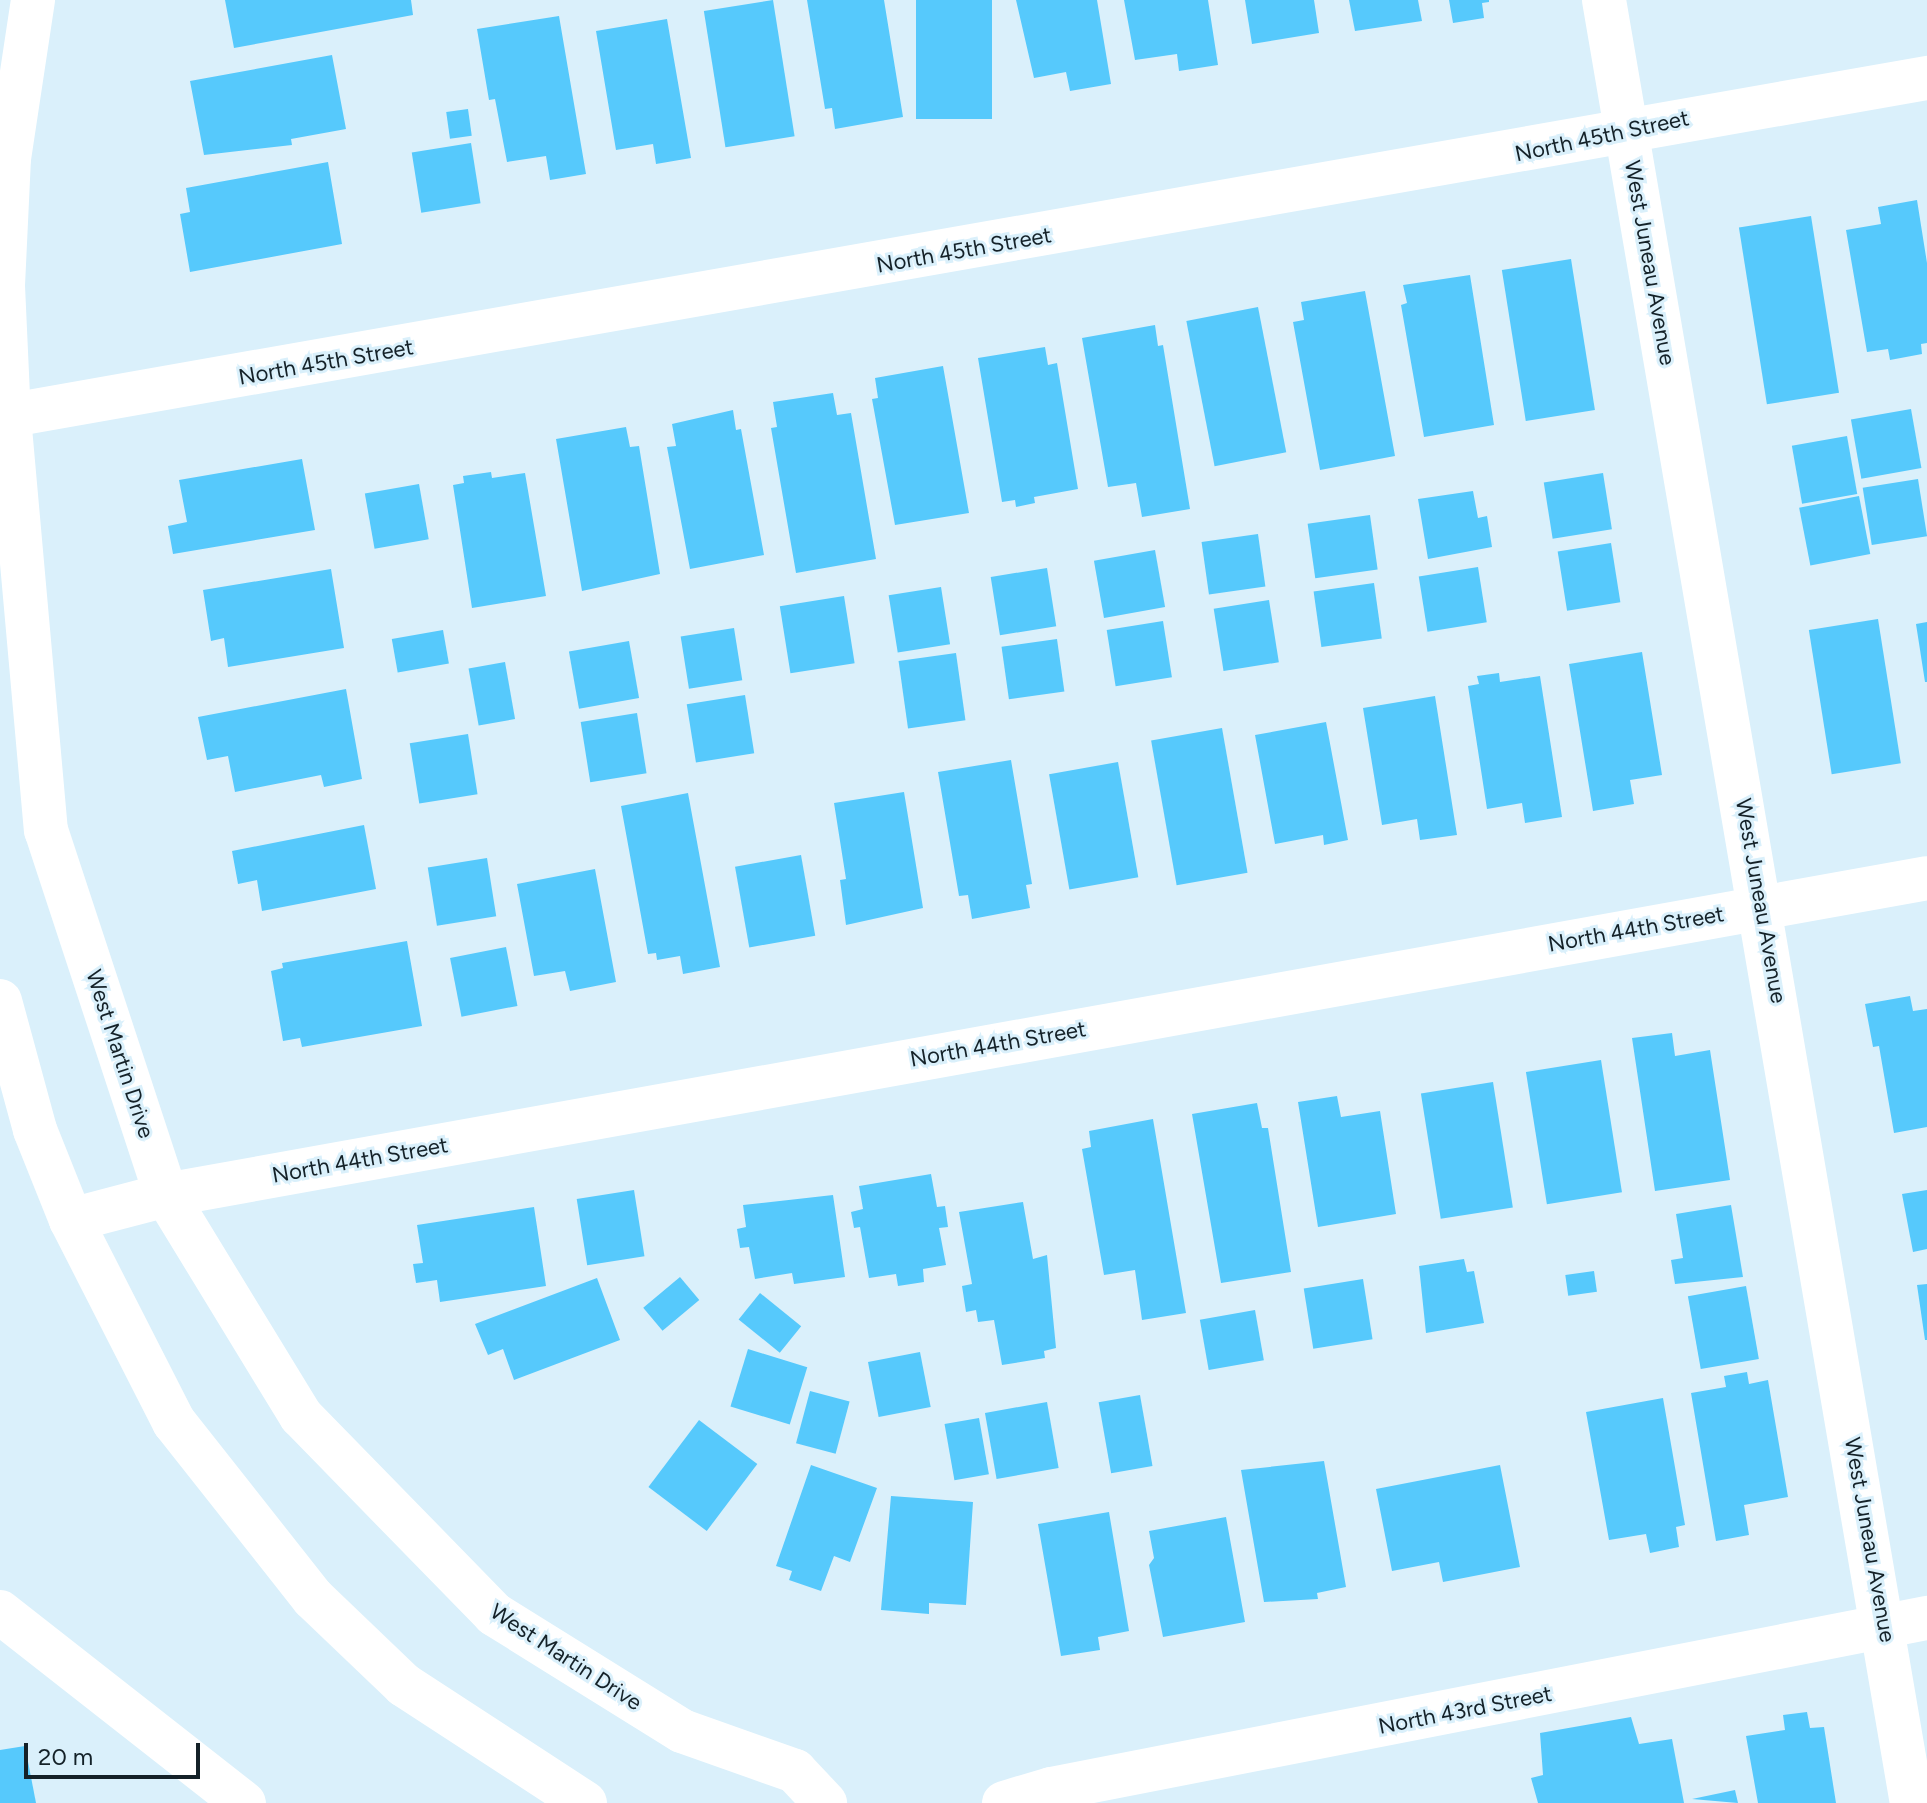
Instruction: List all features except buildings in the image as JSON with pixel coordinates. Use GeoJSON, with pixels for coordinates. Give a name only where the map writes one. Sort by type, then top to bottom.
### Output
{"type":"FeatureCollection","features":[{"type":"Feature","properties":{"kind":"street","name":"West Martin Drive"},"geometry":{"type":"LineString","coordinates":[[33,0],[9,158],[3,286],[5,417],[46,830],[166,1195],[301,1416],[494,1614],[682,1731],[795,1771],[825,1803]]}},
{"type":"Feature","properties":{"kind":"street","name":"West Juneau Avenue"},"geometry":{"type":"LineString","coordinates":[[1604,0],[1885,1626],[1912,1803]]}},
{"type":"Feature","properties":{"kind":"street","name":"North 45th Street"},"geometry":{"type":"LineString","coordinates":[[5,417],[1927,78]]}},
{"type":"Feature","properties":{"kind":"street","name":"North 44th Street"},"geometry":{"type":"LineString","coordinates":[[71,1220],[166,1195],[1927,878]]}},
{"type":"Feature","properties":{"kind":"street"},"geometry":{"type":"LineString","coordinates":[[0,1001],[35,1130],[71,1220],[174,1422],[313,1598],[404,1685],[585,1803]]}},
{"type":"Feature","properties":{"kind":"street"},"geometry":{"type":"LineString","coordinates":[[0,1612],[244,1803]]}},
{"type":"Feature","properties":{"kind":"street","name":"North 43rd Street"},"geometry":{"type":"LineString","coordinates":[[1004,1803],[1051,1789],[1927,1618]]}}]}
